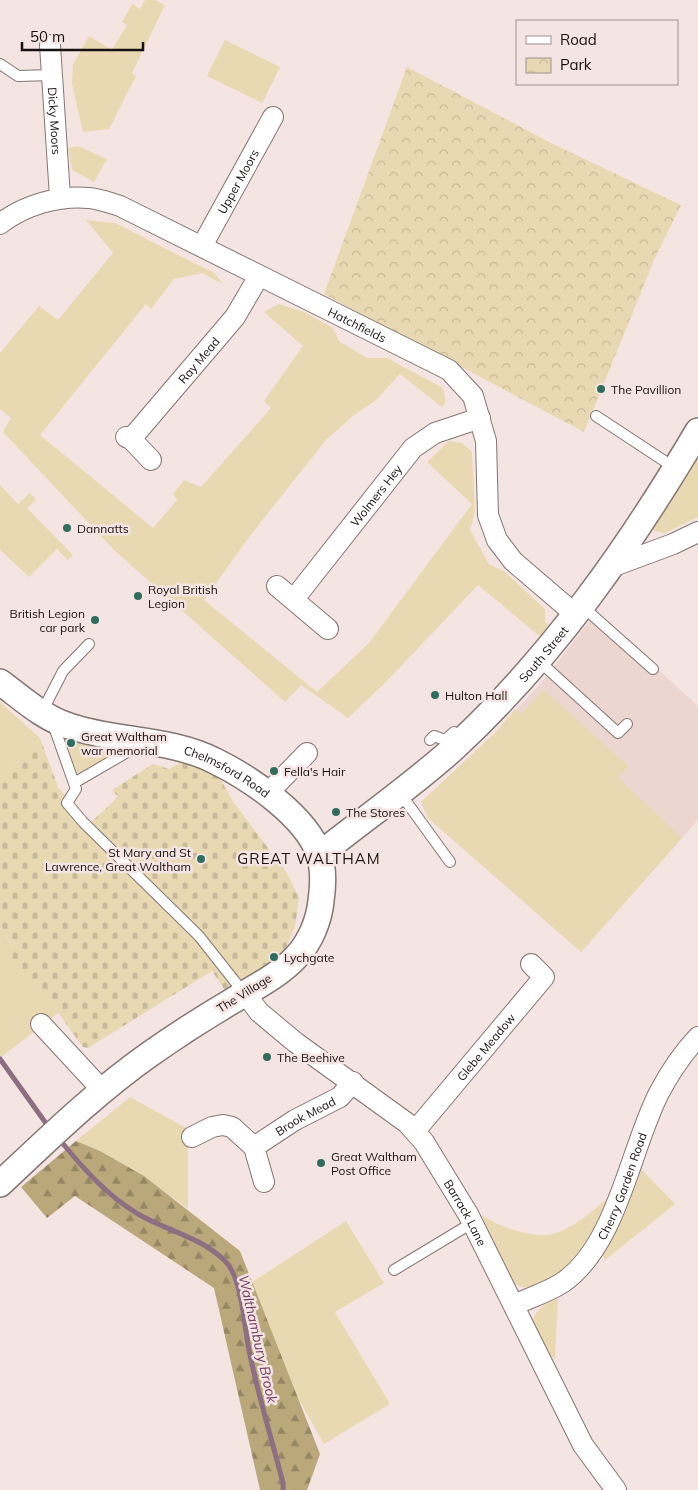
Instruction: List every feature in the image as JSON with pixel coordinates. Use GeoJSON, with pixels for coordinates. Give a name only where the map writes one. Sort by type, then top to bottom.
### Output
{"type":"FeatureCollection","features":[{"type":"Feature","properties":{"kind":"street","name":"Dicky Moors"},"geometry":{"type":"LineString","coordinates":[[50,45],[60,197]]}},
{"type":"Feature","properties":{"kind":"street","name":"Upper Moors"},"geometry":{"type":"LineString","coordinates":[[202,246],[274,117]]}},
{"type":"Feature","properties":{"kind":"street","name":"Hatchfields"},"geometry":{"type":"LineString","coordinates":[[0,224],[13,214],[60,197],[90,198],[120,206],[449,370],[473,396],[480,418],[486,441],[488,515],[497,540],[514,561],[579,610]]}},
{"type":"Feature","properties":{"kind":"street","name":"Ray Mead"},"geometry":{"type":"LineString","coordinates":[[151,460],[128,438],[235,317],[259,276]]}},
{"type":"Feature","properties":{"kind":"street","name":"Wolmers Hey"},"geometry":{"type":"LineString","coordinates":[[294,600],[413,448],[435,433],[480,418]]}},
{"type":"Feature","properties":{"kind":"street","name":"South Street"},"geometry":{"type":"LineString","coordinates":[[319,855],[400,793],[453,738],[539,661],[611,567],[676,469],[698,431]]}},
{"type":"Feature","properties":{"kind":"street"},"geometry":{"type":"LineString","coordinates":[[611,567],[673,544],[698,532]]}},
{"type":"Feature","properties":{"kind":"street"},"geometry":{"type":"LineString","coordinates":[[277,586],[328,629]]}},
{"type":"Feature","properties":{"kind":"street","name":"Chelmsford Road"},"geometry":{"type":"LineString","coordinates":[[0,682],[47,716],[79,729],[179,748],[214,760],[250,781],[267,794],[309,835],[319,855]]}},
{"type":"Feature","properties":{"kind":"street"},"geometry":{"type":"LineString","coordinates":[[267,794],[306,753]]}},
{"type":"Feature","properties":{"kind":"street","name":"The Village"},"geometry":{"type":"LineString","coordinates":[[0,1184],[102,1092],[149,1054],[286,967],[298,955],[308,940],[320,910],[322,868],[319,855]]}},
{"type":"Feature","properties":{"kind":"street","name":"Glebe Meadow"},"geometry":{"type":"LineString","coordinates":[[415,1131],[544,977],[531,964]]}},
{"type":"Feature","properties":{"kind":"street","name":"Barrack Lane"},"geometry":{"type":"LineString","coordinates":[[245,994],[259,1012],[295,1042],[353,1082],[369,1101],[415,1131],[472,1223],[583,1445],[616,1490]]}},
{"type":"Feature","properties":{"kind":"street"},"geometry":{"type":"LineString","coordinates":[[41,1024],[102,1092]]}},
{"type":"Feature","properties":{"kind":"street","name":"Cherry Garden Road"},"geometry":{"type":"LineString","coordinates":[[514,1306],[562,1283],[582,1265],[604,1233],[658,1094],[682,1054],[698,1037]]}},
{"type":"Feature","properties":{"kind":"street","name":"Brook Mead"},"geometry":{"type":"LineString","coordinates":[[254,1147],[295,1120],[340,1097],[353,1082]]}},
{"type":"Feature","properties":{"kind":"street"},"geometry":{"type":"LineString","coordinates":[[192,1137],[212,1127],[223,1125],[232,1127],[254,1147],[264,1182]]}},
{"type":"Feature","properties":{"kind":"lane"},"geometry":{"type":"LineString","coordinates":[[0,64],[18,76],[52,75]]}},
{"type":"Feature","properties":{"kind":"lane"},"geometry":{"type":"LineString","coordinates":[[596,416],[676,469]]}},
{"type":"Feature","properties":{"kind":"lane"},"geometry":{"type":"LineString","coordinates":[[579,610],[653,669]]}},
{"type":"Feature","properties":{"kind":"lane"},"geometry":{"type":"LineString","coordinates":[[89,644],[63,671],[47,716],[76,789],[68,803],[83,822],[199,936],[245,994]]}},
{"type":"Feature","properties":{"kind":"lane"},"geometry":{"type":"LineString","coordinates":[[539,661],[618,733],[627,724]]}},
{"type":"Feature","properties":{"kind":"lane"},"geometry":{"type":"LineString","coordinates":[[430,740],[434,736],[453,738]]}},
{"type":"Feature","properties":{"kind":"lane"},"geometry":{"type":"LineString","coordinates":[[74,783],[146,741]]}},
{"type":"Feature","properties":{"kind":"lane"},"geometry":{"type":"LineString","coordinates":[[400,793],[450,862]]}},
{"type":"Feature","properties":{"kind":"lane"},"geometry":{"type":"LineString","coordinates":[[394,1270],[472,1223]]}},
{"type":"Feature","properties":{"kind":"shaded area"},"geometry":{"type":"Polygon","coordinates":[[[596,613],[698,706],[698,820],[581,952],[428,818],[421,802],[496,732],[541,683],[596,613]]]}},
{"type":"Feature","properties":{"kind":"green space"},"geometry":{"type":"Polygon","coordinates":[[[145,0],[155,0],[165,5],[132,73],[136,76],[109,129],[83,132],[72,84],[73,64],[89,36],[112,50],[127,25],[122,22],[132,4],[140,9],[145,0]]]}},
{"type":"Feature","properties":{"kind":"green space"},"geometry":{"type":"Polygon","coordinates":[[[225,40],[280,67],[262,103],[207,76],[225,40]]]}},
{"type":"Feature","properties":{"kind":"green space"},"geometry":{"type":"Polygon","coordinates":[[[407,67],[553,144],[681,205],[655,258],[584,432],[324,294],[407,67]]]}},
{"type":"Feature","properties":{"kind":"green space"},"geometry":{"type":"Polygon","coordinates":[[[78,146],[107,159],[94,182],[72,170],[68,148],[78,146]]]}},
{"type":"Feature","properties":{"kind":"green space"},"geometry":{"type":"Polygon","coordinates":[[[86,220],[115,223],[214,273],[223,284],[202,273],[174,279],[151,309],[146,304],[40,435],[153,528],[177,500],[173,494],[184,480],[201,487],[271,408],[264,401],[303,346],[264,312],[279,304],[304,312],[333,328],[339,341],[367,358],[387,358],[443,388],[446,402],[442,407],[400,374],[375,401],[354,415],[326,440],[249,537],[204,600],[317,692],[369,643],[472,504],[427,462],[449,441],[462,443],[472,452],[475,512],[470,530],[489,564],[505,572],[545,609],[545,622],[558,632],[549,644],[478,585],[385,683],[348,718],[301,685],[285,702],[114,550],[3,432],[11,418],[0,409],[0,353],[39,306],[58,320],[113,253],[86,220]]]}},
{"type":"Feature","properties":{"kind":"green space"},"geometry":{"type":"Polygon","coordinates":[[[698,438],[698,517],[665,533],[654,531],[649,517],[698,438]]]}},
{"type":"Feature","properties":{"kind":"green space"},"geometry":{"type":"Polygon","coordinates":[[[0,485],[18,504],[30,493],[36,500],[27,508],[73,555],[68,560],[57,549],[29,577],[0,550],[0,485]]]}},
{"type":"Feature","properties":{"kind":"green space"},"geometry":{"type":"Polygon","coordinates":[[[544,690],[628,766],[618,778],[682,838],[581,952],[428,818],[421,802],[496,732],[515,709],[521,714],[544,690]]]}},
{"type":"Feature","properties":{"kind":"green space"},"geometry":{"type":"Polygon","coordinates":[[[0,702],[40,738],[0,780],[0,702]]]}},
{"type":"Feature","properties":{"kind":"green space"},"geometry":{"type":"Polygon","coordinates":[[[60,731],[129,749],[76,774],[60,731]]]}},
{"type":"Feature","properties":{"kind":"green space"},"geometry":{"type":"Polygon","coordinates":[[[40,738],[58,787],[89,824],[118,797],[112,790],[153,764],[169,769],[185,760],[218,775],[234,803],[287,873],[299,898],[295,927],[285,950],[232,1001],[212,971],[88,1048],[83,1047],[35,981],[22,979],[12,966],[13,946],[0,928],[0,780],[40,738]]]}},
{"type":"Feature","properties":{"kind":"green space"},"geometry":{"type":"Polygon","coordinates":[[[0,928],[58,1013],[0,1058],[0,928]]]}},
{"type":"Feature","properties":{"kind":"green space"},"geometry":{"type":"Polygon","coordinates":[[[130,1097],[188,1129],[188,1209],[135,1171],[76,1141],[130,1097]]]}},
{"type":"Feature","properties":{"kind":"green space"},"geometry":{"type":"Polygon","coordinates":[[[76,1141],[100,1151],[144,1176],[240,1251],[320,1454],[307,1490],[260,1490],[214,1288],[75,1196],[47,1218],[21,1187],[76,1141]]]}},
{"type":"Feature","properties":{"kind":"green space"},"geometry":{"type":"Polygon","coordinates":[[[640,1168],[675,1204],[605,1260],[603,1256],[615,1235],[640,1168]]]}},
{"type":"Feature","properties":{"kind":"green space"},"geometry":{"type":"Polygon","coordinates":[[[608,1198],[586,1243],[574,1259],[555,1276],[534,1286],[524,1287],[515,1284],[503,1271],[490,1242],[482,1215],[496,1223],[526,1233],[536,1235],[553,1234],[568,1228],[582,1219],[608,1198]]]}},
{"type":"Feature","properties":{"kind":"green space"},"geometry":{"type":"Polygon","coordinates":[[[346,1221],[384,1283],[335,1312],[390,1404],[324,1444],[259,1329],[243,1288],[346,1221]]]}},
{"type":"Feature","properties":{"kind":"green space"},"geometry":{"type":"Polygon","coordinates":[[[558,1298],[555,1359],[550,1356],[532,1323],[542,1307],[558,1298]]]}},
{"type":"Feature","properties":{"kind":"waterway","name":"Walthambury Brook"},"geometry":{"type":"LineString","coordinates":[[0,1059],[50,1129]]}},
{"type":"Feature","properties":{"kind":"waterway","name":"Walthambury Brook"},"geometry":{"type":"LineString","coordinates":[[59,1139],[105,1190],[126,1207],[149,1220],[195,1240],[216,1253],[231,1269],[236,1279],[250,1355],[283,1483],[283,1490]]}},
{"type":"Feature","properties":{"kind":"place","name":"The Pavillion"},"geometry":{"type":"Point","coordinates":[601,389]}},
{"type":"Feature","properties":{"kind":"place","name":"Dannatts"},"geometry":{"type":"Point","coordinates":[67,528]}},
{"type":"Feature","properties":{"kind":"place","name":"Royal British Legion"},"geometry":{"type":"Point","coordinates":[138,596]}},
{"type":"Feature","properties":{"kind":"place","name":"British Legion car park"},"geometry":{"type":"Point","coordinates":[95,620]}},
{"type":"Feature","properties":{"kind":"place","name":"Hulton Hall"},"geometry":{"type":"Point","coordinates":[435,695]}},
{"type":"Feature","properties":{"kind":"place","name":"Great Waltham war memorial"},"geometry":{"type":"Point","coordinates":[71,743]}},
{"type":"Feature","properties":{"kind":"place","name":"Fella's Hair"},"geometry":{"type":"Point","coordinates":[274,771]}},
{"type":"Feature","properties":{"kind":"place","name":"The Stores"},"geometry":{"type":"Point","coordinates":[336,812]}},
{"type":"Feature","properties":{"kind":"place","name":"St Mary and St Lawrence, Great Waltham"},"geometry":{"type":"Point","coordinates":[201,859]}},
{"type":"Feature","properties":{"kind":"place","name":"Lychgate"},"geometry":{"type":"Point","coordinates":[274,957]}},
{"type":"Feature","properties":{"kind":"place","name":"The Beehive"},"geometry":{"type":"Point","coordinates":[267,1057]}},
{"type":"Feature","properties":{"kind":"place","name":"Great Waltham Post Office"},"geometry":{"type":"Point","coordinates":[321,1163]}},
{"type":"Feature","properties":{"kind":"district","name":"GREAT WALTHAM"},"geometry":{"type":"Point","coordinates":[309,858]}}]}
